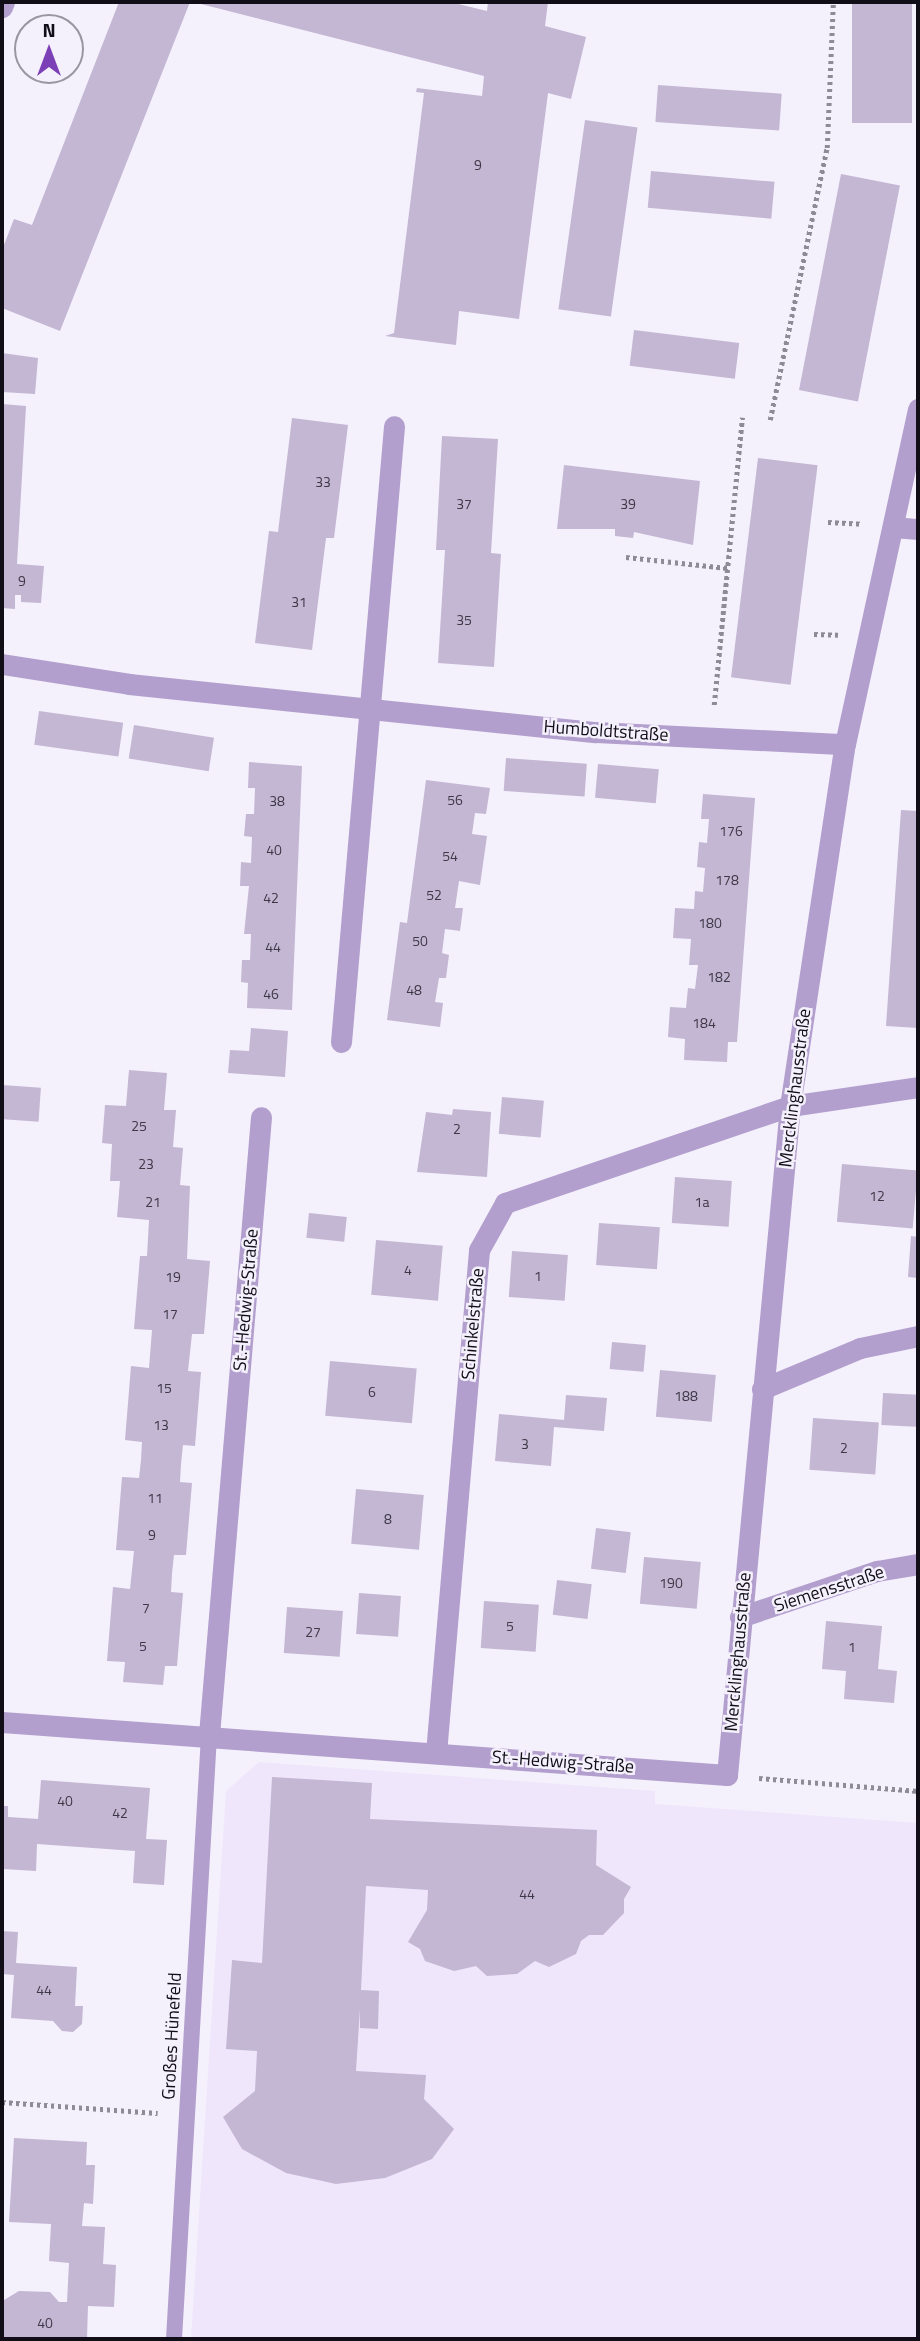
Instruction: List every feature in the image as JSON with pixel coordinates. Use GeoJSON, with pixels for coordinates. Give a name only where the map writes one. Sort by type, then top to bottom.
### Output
{"type":"FeatureCollection","features":[{"type":"Feature","properties":{"kind":"street"},"geometry":{"type":"LineString","coordinates":[[2,7],[4,2]]}},
{"type":"Feature","properties":{"kind":"street","name":"Mercklinghausstraße"},"geometry":{"type":"LineString","coordinates":[[726,1775],[790,1106],[845,744],[918,409]]}},
{"type":"Feature","properties":{"kind":"street"},"geometry":{"type":"LineString","coordinates":[[341,1042],[394,426]]}},
{"type":"Feature","properties":{"kind":"street"},"geometry":{"type":"LineString","coordinates":[[894,527],[918,529]]}},
{"type":"Feature","properties":{"kind":"street","name":"Humboldtstraße"},"geometry":{"type":"LineString","coordinates":[[2,664],[129,684],[596,732],[845,744]]}},
{"type":"Feature","properties":{"kind":"street"},"geometry":{"type":"LineString","coordinates":[[790,1106],[918,1087]]}},
{"type":"Feature","properties":{"kind":"street","name":"Schinkelstraße"},"geometry":{"type":"LineString","coordinates":[[436,1753],[479,1250],[505,1203],[790,1106]]}},
{"type":"Feature","properties":{"kind":"street","name":"St.-Hedwig-Straße"},"geometry":{"type":"LineString","coordinates":[[209,1735],[261,1117]]}},
{"type":"Feature","properties":{"kind":"street"},"geometry":{"type":"LineString","coordinates":[[762,1389],[860,1348],[918,1336]]}},
{"type":"Feature","properties":{"kind":"street","name":"Siemensstraße"},"geometry":{"type":"LineString","coordinates":[[740,1617],[877,1571],[918,1564]]}},
{"type":"Feature","properties":{"kind":"street","name":"St.-Hedwig-Straße"},"geometry":{"type":"LineString","coordinates":[[2,1722],[209,1735],[726,1775]]}},
{"type":"Feature","properties":{"kind":"lane","name":"Großes Hünefeld"},"geometry":{"type":"LineString","coordinates":[[174,2339],[209,1735]]}},
{"type":"Feature","properties":{"kind":"path"},"geometry":{"type":"LineString","coordinates":[[770,420],[827,148],[833,2]]}},
{"type":"Feature","properties":{"kind":"path"},"geometry":{"type":"LineString","coordinates":[[711,737],[742,417]]}},
{"type":"Feature","properties":{"kind":"path"},"geometry":{"type":"LineString","coordinates":[[626,556],[727,568]]}},
{"type":"Feature","properties":{"kind":"path"},"geometry":{"type":"LineString","coordinates":[[726,1775],[918,1791]]}},
{"type":"Feature","properties":{"kind":"path"},"geometry":{"type":"LineString","coordinates":[[2,2102],[187,2115]]}},
{"type":"Feature","properties":{"kind":"shaded area"},"geometry":{"type":"Polygon","coordinates":[[[259,1762],[655,1791],[655,1804],[918,1823],[918,2339],[191,2339],[226,1791],[259,1762]]]}},
{"type":"Feature","properties":{"kind":"building"},"geometry":{"type":"Polygon","coordinates":[[[119,2],[190,2],[60,331],[2,308],[2,250],[14,219],[32,225],[119,2]]]}},
{"type":"Feature","properties":{"kind":"building"},"geometry":{"type":"Polygon","coordinates":[[[193,2],[450,2],[487,11],[488,2],[548,2],[545,26],[586,37],[571,99],[548,93],[519,319],[459,311],[456,345],[385,336],[394,333],[424,93],[416,92],[417,88],[482,96],[484,76],[193,2]]]}},
{"type":"Feature","properties":{"kind":"building"},"geometry":{"type":"Polygon","coordinates":[[[852,2],[912,2],[912,123],[852,123],[852,2]]]}},
{"type":"Feature","properties":{"kind":"building"},"geometry":{"type":"Polygon","coordinates":[[[658,85],[782,94],[779,131],[655,122],[658,85]]]}},
{"type":"Feature","properties":{"kind":"building"},"geometry":{"type":"Polygon","coordinates":[[[585,120],[637,127],[611,317],[558,309],[585,120]]]}},
{"type":"Feature","properties":{"kind":"building"},"geometry":{"type":"Polygon","coordinates":[[[651,171],[775,182],[771,219],[648,208],[651,171]]]}},
{"type":"Feature","properties":{"kind":"building"},"geometry":{"type":"Polygon","coordinates":[[[841,174],[900,185],[858,401],[799,390],[841,174]]]}},
{"type":"Feature","properties":{"kind":"building"},"geometry":{"type":"Polygon","coordinates":[[[634,330],[739,343],[735,379],[630,366],[634,330]]]}},
{"type":"Feature","properties":{"kind":"building"},"geometry":{"type":"Polygon","coordinates":[[[2,353],[38,358],[35,394],[2,392],[2,353]]]}},
{"type":"Feature","properties":{"kind":"building"},"geometry":{"type":"Polygon","coordinates":[[[2,404],[26,406],[17,564],[44,566],[41,603],[21,602],[21,595],[15,595],[15,609],[2,608],[2,404]]]}},
{"type":"Feature","properties":{"kind":"building"},"geometry":{"type":"Polygon","coordinates":[[[292,418],[348,425],[334,538],[326,538],[312,650],[255,643],[269,531],[278,532],[292,418]]]}},
{"type":"Feature","properties":{"kind":"building"},"geometry":{"type":"Polygon","coordinates":[[[442,436],[498,439],[491,553],[501,554],[494,667],[438,663],[445,550],[436,550],[442,436]]]}},
{"type":"Feature","properties":{"kind":"building"},"geometry":{"type":"Polygon","coordinates":[[[758,458],[818,465],[791,685],[731,677],[758,458]]]}},
{"type":"Feature","properties":{"kind":"building"},"geometry":{"type":"Polygon","coordinates":[[[564,465],[700,481],[693,545],[634,532],[633,538],[615,536],[615,529],[557,529],[564,465]]]}},
{"type":"Feature","properties":{"kind":"building"},"geometry":{"type":"Polygon","coordinates":[[[39,711],[123,723],[118,756],[34,745],[39,711]]]}},
{"type":"Feature","properties":{"kind":"building"},"geometry":{"type":"Polygon","coordinates":[[[134,725],[214,738],[209,771],[129,759],[134,725]]]}},
{"type":"Feature","properties":{"kind":"building"},"geometry":{"type":"Polygon","coordinates":[[[506,758],[587,764],[585,797],[504,791],[506,758]]]}},
{"type":"Feature","properties":{"kind":"building"},"geometry":{"type":"Polygon","coordinates":[[[249,762],[302,766],[292,1010],[247,1008],[248,983],[241,982],[242,960],[250,960],[251,934],[244,934],[249,886],[240,886],[241,862],[251,863],[252,837],[244,836],[246,814],[254,814],[255,788],[248,788],[249,762]]]}},
{"type":"Feature","properties":{"kind":"building"},"geometry":{"type":"Polygon","coordinates":[[[598,764],[659,769],[656,803],[595,798],[598,764]]]}},
{"type":"Feature","properties":{"kind":"building"},"geometry":{"type":"Polygon","coordinates":[[[426,780],[490,788],[486,814],[475,813],[472,834],[487,836],[480,885],[459,881],[455,908],[463,908],[460,931],[445,929],[442,953],[449,955],[446,978],[439,978],[435,1002],[443,1003],[440,1027],[387,1020],[400,922],[407,923],[426,780]]]}},
{"type":"Feature","properties":{"kind":"building"},"geometry":{"type":"Polygon","coordinates":[[[703,794],[755,798],[737,1042],[728,1042],[727,1062],[684,1060],[685,1039],[668,1037],[670,1007],[686,1008],[688,988],[695,989],[698,965],[689,965],[691,939],[673,938],[675,908],[694,909],[695,891],[703,892],[705,868],[697,867],[699,842],[707,843],[709,819],[701,819],[703,794]]]}},
{"type":"Feature","properties":{"kind":"building"},"geometry":{"type":"Polygon","coordinates":[[[901,810],[918,811],[918,1028],[886,1026],[901,810]]]}},
{"type":"Feature","properties":{"kind":"building"},"geometry":{"type":"Polygon","coordinates":[[[251,1028],[288,1031],[285,1077],[228,1073],[230,1050],[249,1051],[251,1028]]]}},
{"type":"Feature","properties":{"kind":"building"},"geometry":{"type":"Polygon","coordinates":[[[129,1070],[167,1073],[164,1110],[176,1110],[173,1147],[183,1148],[180,1185],[190,1186],[187,1259],[210,1261],[204,1334],[192,1334],[188,1371],[201,1372],[195,1446],[183,1445],[181,1464],[180,1482],[192,1483],[186,1555],[174,1555],[172,1573],[171,1592],[183,1593],[177,1666],[165,1666],[163,1685],[123,1682],[125,1662],[107,1661],[113,1587],[130,1589],[134,1551],[116,1550],[122,1477],[139,1478],[141,1460],[142,1442],[125,1440],[131,1366],[149,1368],[152,1330],[134,1329],[140,1256],[147,1256],[149,1220],[117,1217],[120,1181],[110,1181],[112,1144],[102,1143],[105,1105],[126,1106],[129,1070]]]}},
{"type":"Feature","properties":{"kind":"building"},"geometry":{"type":"Polygon","coordinates":[[[2,1085],[41,1088],[39,1122],[2,1119],[2,1085]]]}},
{"type":"Feature","properties":{"kind":"building"},"geometry":{"type":"Polygon","coordinates":[[[502,1097],[544,1101],[541,1138],[499,1134],[502,1097]]]}},
{"type":"Feature","properties":{"kind":"building"},"geometry":{"type":"Polygon","coordinates":[[[453,1109],[491,1112],[487,1177],[417,1172],[426,1112],[452,1115],[453,1109]]]}},
{"type":"Feature","properties":{"kind":"building"},"geometry":{"type":"Polygon","coordinates":[[[842,1164],[918,1171],[913,1228],[837,1222],[842,1164]]]}},
{"type":"Feature","properties":{"kind":"building"},"geometry":{"type":"Polygon","coordinates":[[[675,1177],[732,1181],[729,1227],[672,1223],[675,1177]]]}},
{"type":"Feature","properties":{"kind":"building"},"geometry":{"type":"Polygon","coordinates":[[[309,1213],[347,1217],[344,1242],[306,1238],[309,1213]]]}},
{"type":"Feature","properties":{"kind":"building"},"geometry":{"type":"Polygon","coordinates":[[[599,1223],[660,1227],[657,1269],[596,1265],[599,1223]]]}},
{"type":"Feature","properties":{"kind":"building"},"geometry":{"type":"Polygon","coordinates":[[[911,1236],[918,1237],[918,1278],[908,1277],[911,1236]]]}},
{"type":"Feature","properties":{"kind":"building"},"geometry":{"type":"Polygon","coordinates":[[[376,1240],[443,1246],[438,1301],[371,1295],[376,1240]]]}},
{"type":"Feature","properties":{"kind":"building"},"geometry":{"type":"Polygon","coordinates":[[[512,1251],[568,1255],[565,1301],[509,1297],[512,1251]]]}},
{"type":"Feature","properties":{"kind":"building"},"geometry":{"type":"Polygon","coordinates":[[[612,1342],[646,1345],[644,1372],[610,1369],[612,1342]]]}},
{"type":"Feature","properties":{"kind":"building"},"geometry":{"type":"Polygon","coordinates":[[[330,1361],[417,1369],[412,1423],[325,1416],[330,1361]]]}},
{"type":"Feature","properties":{"kind":"building"},"geometry":{"type":"Polygon","coordinates":[[[660,1370],[716,1375],[712,1422],[656,1417],[660,1370]]]}},
{"type":"Feature","properties":{"kind":"building"},"geometry":{"type":"Polygon","coordinates":[[[883,1393],[918,1395],[916,1427],[881,1425],[883,1393]]]}},
{"type":"Feature","properties":{"kind":"building"},"geometry":{"type":"Polygon","coordinates":[[[566,1395],[607,1398],[604,1431],[554,1427],[551,1466],[495,1461],[499,1414],[564,1420],[566,1395]]]}},
{"type":"Feature","properties":{"kind":"building"},"geometry":{"type":"Polygon","coordinates":[[[813,1418],[879,1423],[875,1474],[809,1470],[813,1418]]]}},
{"type":"Feature","properties":{"kind":"building"},"geometry":{"type":"Polygon","coordinates":[[[356,1489],[424,1495],[419,1550],[351,1544],[356,1489]]]}},
{"type":"Feature","properties":{"kind":"building"},"geometry":{"type":"Polygon","coordinates":[[[596,1528],[631,1532],[626,1573],[591,1569],[596,1528]]]}},
{"type":"Feature","properties":{"kind":"building"},"geometry":{"type":"Polygon","coordinates":[[[644,1557],[701,1562],[697,1609],[640,1604],[644,1557]]]}},
{"type":"Feature","properties":{"kind":"building"},"geometry":{"type":"Polygon","coordinates":[[[557,1580],[592,1584],[587,1619],[553,1615],[557,1580]]]}},
{"type":"Feature","properties":{"kind":"building"},"geometry":{"type":"Polygon","coordinates":[[[359,1593],[401,1596],[398,1637],[356,1634],[359,1593]]]}},
{"type":"Feature","properties":{"kind":"building"},"geometry":{"type":"Polygon","coordinates":[[[484,1601],[539,1605],[536,1652],[481,1648],[484,1601]]]}},
{"type":"Feature","properties":{"kind":"building"},"geometry":{"type":"Polygon","coordinates":[[[287,1607],[343,1611],[340,1657],[284,1653],[287,1607]]]}},
{"type":"Feature","properties":{"kind":"building"},"geometry":{"type":"Polygon","coordinates":[[[826,1621],[882,1626],[878,1669],[897,1671],[894,1703],[844,1699],[846,1671],[822,1669],[826,1621]]]}},
{"type":"Feature","properties":{"kind":"building"},"geometry":{"type":"Polygon","coordinates":[[[272,1777],[372,1783],[370,1819],[597,1830],[596,1865],[631,1887],[624,1899],[624,1913],[603,1935],[589,1935],[581,1941],[576,1954],[549,1967],[535,1961],[517,1974],[487,1976],[476,1966],[454,1971],[425,1961],[420,1949],[408,1942],[427,1910],[428,1890],[366,1886],[361,1990],[379,1991],[378,2029],[360,2028],[360,2009],[356,2071],[426,2075],[424,2099],[454,2129],[432,2159],[385,2178],[336,2184],[286,2173],[242,2149],[223,2117],[255,2091],[257,2051],[226,2049],[232,1960],[262,1963],[272,1777]]]}},
{"type":"Feature","properties":{"kind":"building"},"geometry":{"type":"Polygon","coordinates":[[[41,1780],[150,1788],[146,1839],[167,1840],[164,1885],[133,1883],[135,1851],[37,1844],[36,1871],[3,1869],[2,1806],[8,1806],[8,1817],[38,1819],[41,1780]]]}},
{"type":"Feature","properties":{"kind":"building"},"geometry":{"type":"Polygon","coordinates":[[[2,1931],[18,1932],[16,1963],[77,1967],[75,2006],[83,2006],[82,2024],[73,2032],[62,2031],[53,2021],[11,2018],[14,1975],[2,1974],[2,1931]]]}},
{"type":"Feature","properties":{"kind":"building"},"geometry":{"type":"Polygon","coordinates":[[[14,2138],[87,2142],[86,2165],[95,2165],[93,2204],[84,2203],[82,2226],[105,2227],[103,2264],[116,2265],[114,2307],[88,2306],[87,2339],[2,2339],[4,2300],[19,2291],[50,2292],[59,2302],[67,2302],[69,2263],[49,2261],[51,2224],[9,2222],[14,2138]]]}}]}
